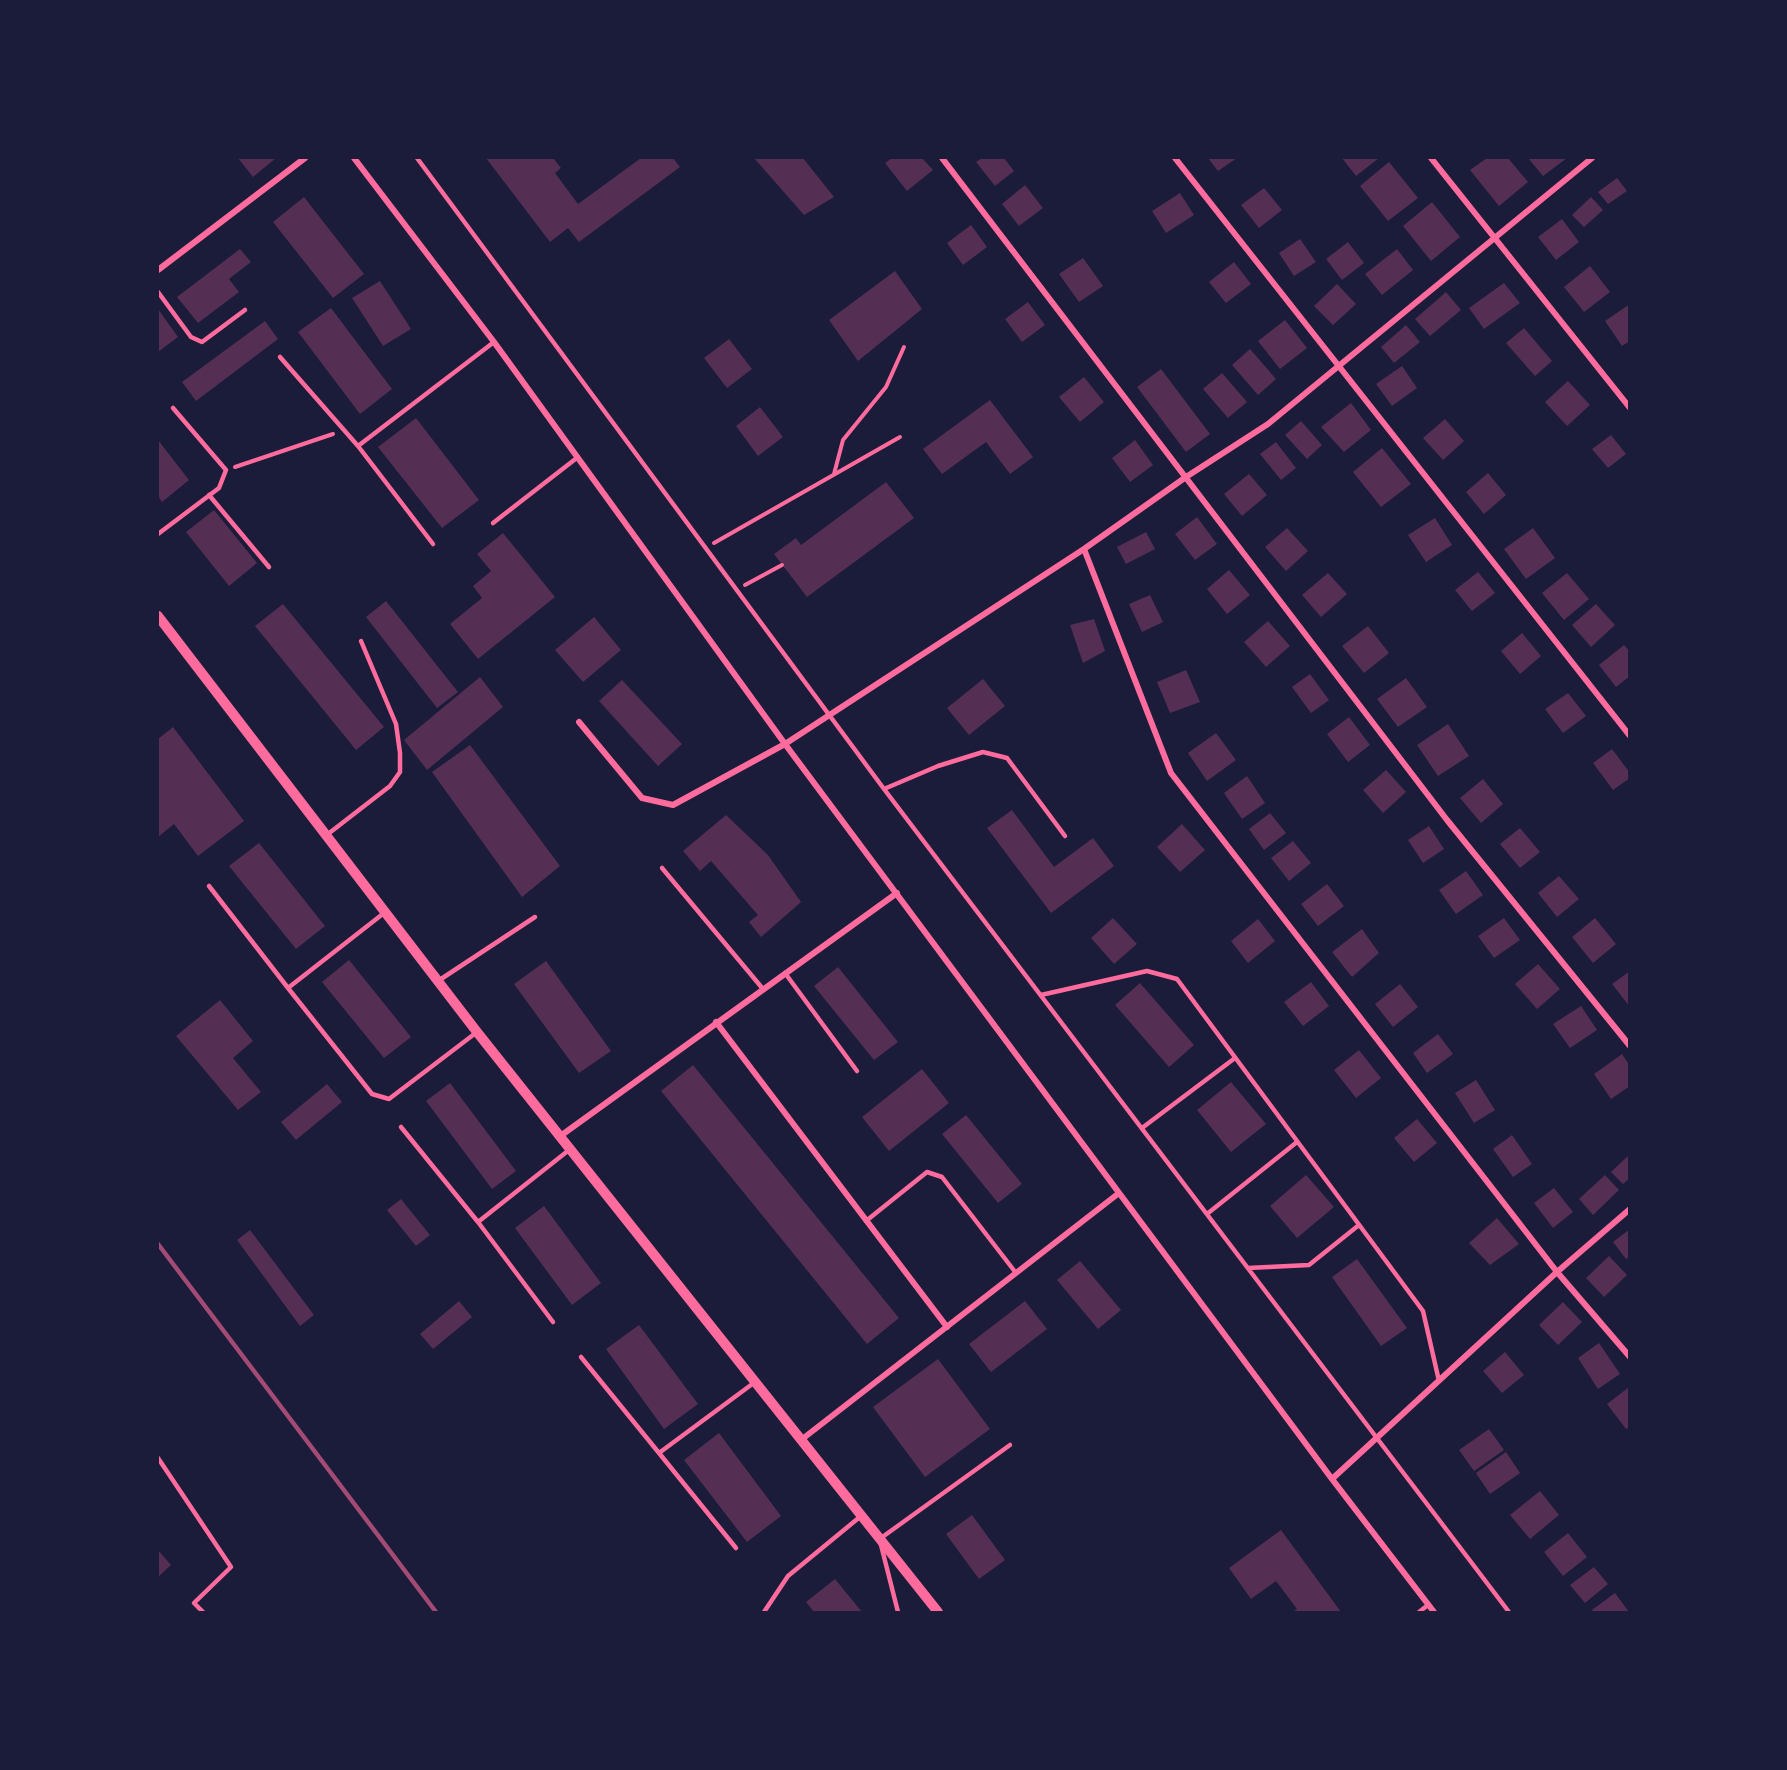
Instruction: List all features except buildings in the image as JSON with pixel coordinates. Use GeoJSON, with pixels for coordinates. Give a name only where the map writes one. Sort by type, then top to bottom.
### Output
{"type":"FeatureCollection","features":[{"type":"Feature","properties":{"kind":"street"},"geometry":{"type":"LineString","coordinates":[[158,270],[305,158]]}},
{"type":"Feature","properties":{"kind":"street"},"geometry":{"type":"LineString","coordinates":[[354,158],[494,342],[785,744],[1332,1479],[1434,1612]]}},
{"type":"Feature","properties":{"kind":"street"},"geometry":{"type":"LineString","coordinates":[[942,158],[1448,820],[1629,1046]]}},
{"type":"Feature","properties":{"kind":"street"},"geometry":{"type":"LineString","coordinates":[[1175,158],[1340,364],[1629,736]]}},
{"type":"Feature","properties":{"kind":"street"},"geometry":{"type":"LineString","coordinates":[[1431,158],[1629,408]]}},
{"type":"Feature","properties":{"kind":"street"},"geometry":{"type":"LineString","coordinates":[[579,722],[642,798],[673,805],[785,744],[1084,549],[1186,477],[1268,424],[1592,158]]}},
{"type":"Feature","properties":{"kind":"street"},"geometry":{"type":"LineString","coordinates":[[1084,549],[1171,773],[1557,1272],[1629,1357]]}},
{"type":"Feature","properties":{"kind":"street"},"geometry":{"type":"LineString","coordinates":[[158,616],[569,1150],[938,1612]]}},
{"type":"Feature","properties":{"kind":"street"},"geometry":{"type":"LineString","coordinates":[[559,1137],[897,893]]}},
{"type":"Feature","properties":{"kind":"street"},"geometry":{"type":"LineString","coordinates":[[716,1022],[946,1327]]}},
{"type":"Feature","properties":{"kind":"street"},"geometry":{"type":"LineString","coordinates":[[801,1440],[1119,1193]]}},
{"type":"Feature","properties":{"kind":"street"},"geometry":{"type":"LineString","coordinates":[[1332,1479],[1557,1272],[1629,1209]]}},
{"type":"Feature","properties":{"kind":"lane"},"geometry":{"type":"LineString","coordinates":[[417,158],[884,789],[1509,1612]]}},
{"type":"Feature","properties":{"kind":"lane"},"geometry":{"type":"LineString","coordinates":[[158,292],[191,337],[202,342],[244,310]]}},
{"type":"Feature","properties":{"kind":"lane"},"geometry":{"type":"LineString","coordinates":[[358,446],[494,342]]}},
{"type":"Feature","properties":{"kind":"lane"},"geometry":{"type":"LineString","coordinates":[[280,357],[358,446],[433,544]]}},
{"type":"Feature","properties":{"kind":"lane"},"geometry":{"type":"LineString","coordinates":[[158,534],[219,488],[225,470],[173,408]]}},
{"type":"Feature","properties":{"kind":"lane"},"geometry":{"type":"LineString","coordinates":[[493,523],[578,457]]}},
{"type":"Feature","properties":{"kind":"lane"},"geometry":{"type":"LineString","coordinates":[[209,495],[269,567]]}},
{"type":"Feature","properties":{"kind":"lane"},"geometry":{"type":"LineString","coordinates":[[327,835],[390,786],[400,772],[396,724],[361,641]]}},
{"type":"Feature","properties":{"kind":"lane"},"geometry":{"type":"LineString","coordinates":[[884,789],[938,766],[983,752],[1007,758],[1065,836]]}},
{"type":"Feature","properties":{"kind":"lane"},"geometry":{"type":"LineString","coordinates":[[662,868],[763,988]]}},
{"type":"Feature","properties":{"kind":"lane"},"geometry":{"type":"LineString","coordinates":[[209,886],[372,1094],[389,1099],[477,1032]]}},
{"type":"Feature","properties":{"kind":"lane"},"geometry":{"type":"LineString","coordinates":[[288,988],[386,911]]}},
{"type":"Feature","properties":{"kind":"lane"},"geometry":{"type":"LineString","coordinates":[[438,981],[535,917]]}},
{"type":"Feature","properties":{"kind":"lane"},"geometry":{"type":"LineString","coordinates":[[1041,995],[1147,971],[1177,979],[1423,1311],[1438,1381]]}},
{"type":"Feature","properties":{"kind":"lane"},"geometry":{"type":"LineString","coordinates":[[785,973],[857,1071]]}},
{"type":"Feature","properties":{"kind":"lane"},"geometry":{"type":"LineString","coordinates":[[1142,1128],[1235,1058]]}},
{"type":"Feature","properties":{"kind":"lane"},"geometry":{"type":"LineString","coordinates":[[401,1126],[478,1222],[553,1322]]}},
{"type":"Feature","properties":{"kind":"lane"},"geometry":{"type":"LineString","coordinates":[[1207,1214],[1297,1142]]}},
{"type":"Feature","properties":{"kind":"lane"},"geometry":{"type":"LineString","coordinates":[[478,1222],[569,1150]]}},
{"type":"Feature","properties":{"kind":"lane"},"geometry":{"type":"LineString","coordinates":[[866,1221],[927,1172],[942,1177],[1016,1273]]}},
{"type":"Feature","properties":{"kind":"lane"},"geometry":{"type":"LineString","coordinates":[[1248,1268],[1309,1265],[1359,1225]]}},
{"type":"Feature","properties":{"kind":"lane"},"geometry":{"type":"LineString","coordinates":[[581,1357],[736,1548]]}},
{"type":"Feature","properties":{"kind":"lane"},"geometry":{"type":"LineString","coordinates":[[659,1453],[755,1382]]}},
{"type":"Feature","properties":{"kind":"lane"},"geometry":{"type":"LineString","coordinates":[[898,1612],[880,1539],[1010,1445]]}},
{"type":"Feature","properties":{"kind":"lane"},"geometry":{"type":"LineString","coordinates":[[158,1458],[231,1567],[194,1604],[203,1612]]}},
{"type":"Feature","properties":{"kind":"lane"},"geometry":{"type":"LineString","coordinates":[[764,1612],[788,1576],[861,1516]]}},
{"type":"Feature","properties":{"kind":"lane"},"geometry":{"type":"LineString","coordinates":[[1419,1612],[1428,1605]]}},
{"type":"Feature","properties":{"kind":"path"},"geometry":{"type":"LineString","coordinates":[[834,475],[843,440],[886,387],[904,347]]}},
{"type":"Feature","properties":{"kind":"path"},"geometry":{"type":"LineString","coordinates":[[225,470],[344,430]]}},
{"type":"Feature","properties":{"kind":"path"},"geometry":{"type":"LineString","coordinates":[[706,548],[900,437]]}},
{"type":"Feature","properties":{"kind":"path"},"geometry":{"type":"LineString","coordinates":[[737,590],[782,565]]}},
{"type":"Feature","properties":{"kind":"railway"},"geometry":{"type":"LineString","coordinates":[[158,1244],[436,1612]]}}]}
